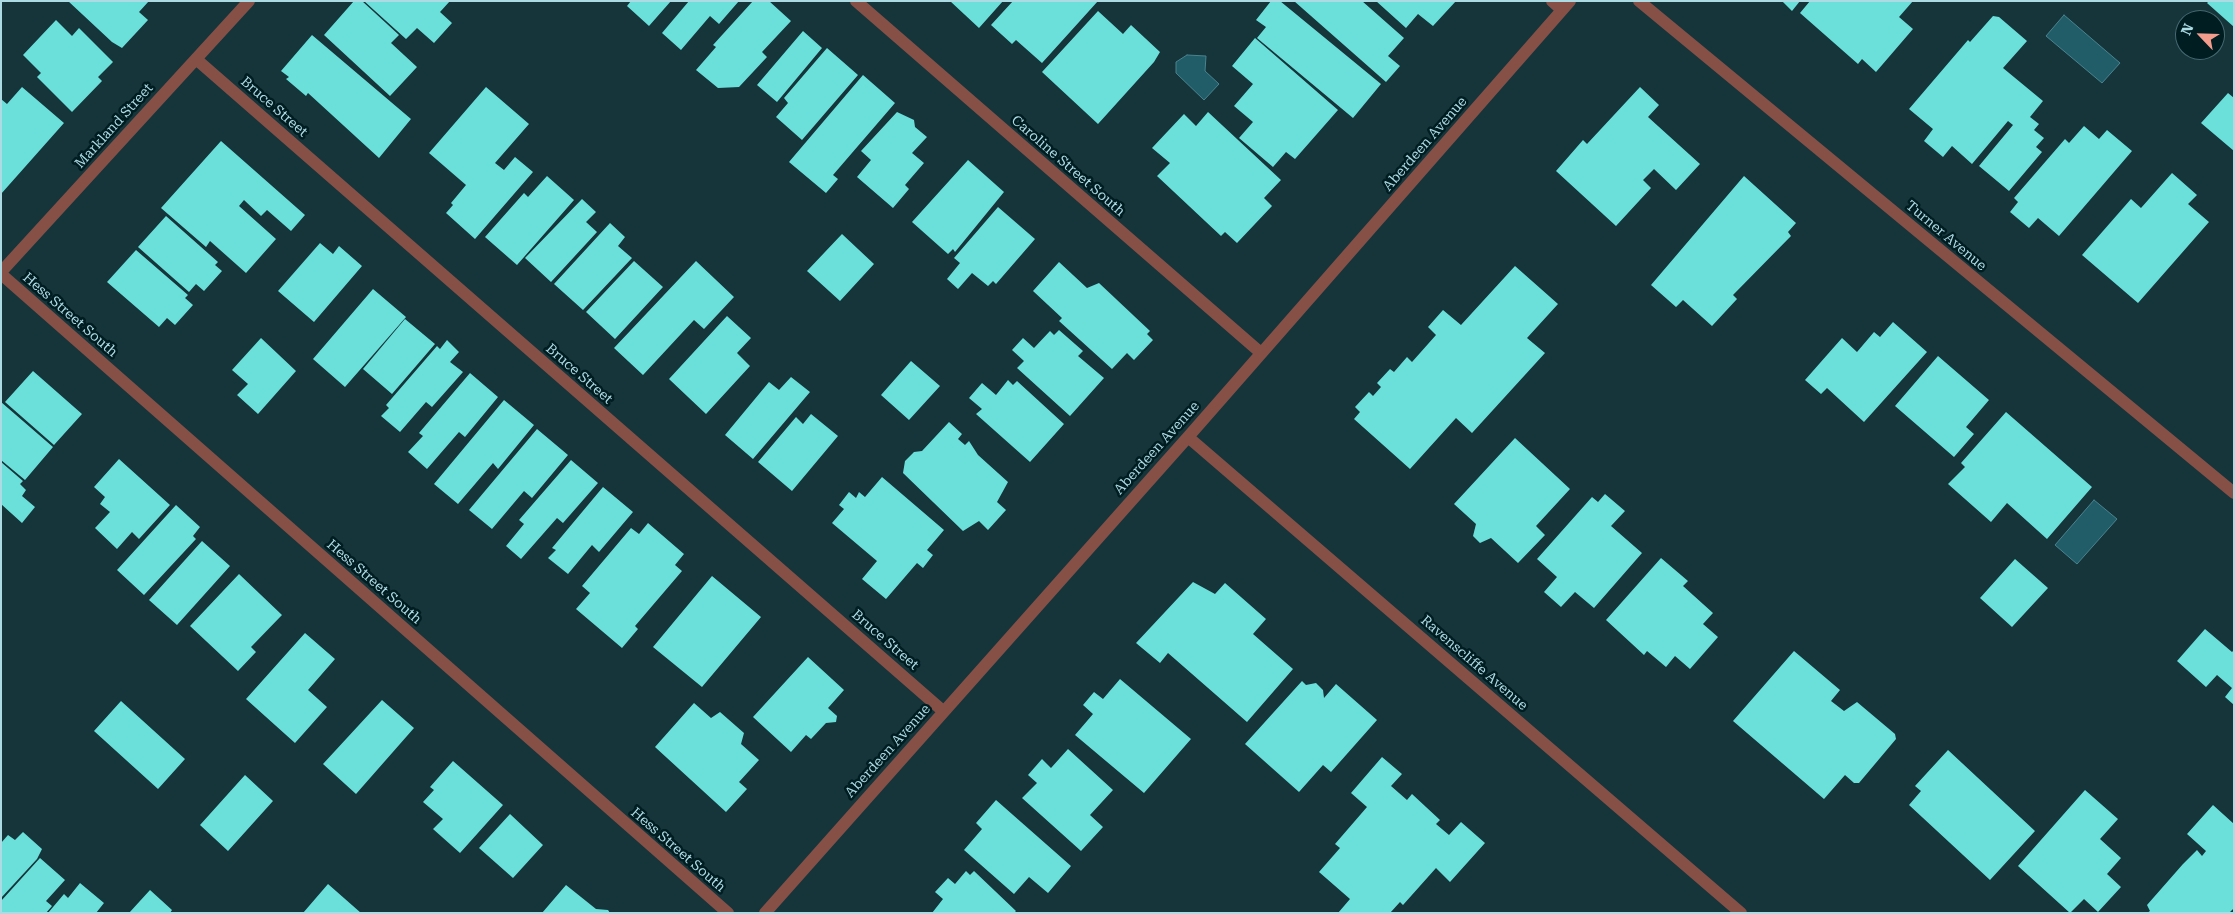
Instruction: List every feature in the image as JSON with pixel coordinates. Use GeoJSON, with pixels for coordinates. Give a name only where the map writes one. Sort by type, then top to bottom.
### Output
{"type":"FeatureCollection","features":[{"type":"Feature","properties":{"kind":"street","name":"Markland Street"},"geometry":{"type":"LineString","coordinates":[[1,273],[248,1]]}},
{"type":"Feature","properties":{"kind":"street","name":"Caroline Street South"},"geometry":{"type":"LineString","coordinates":[[856,1],[1261,353]]}},
{"type":"Feature","properties":{"kind":"street"},"geometry":{"type":"LineString","coordinates":[[1552,1],[1566,6]]}},
{"type":"Feature","properties":{"kind":"street","name":"Turner Avenue"},"geometry":{"type":"LineString","coordinates":[[1639,1],[2234,493]]}},
{"type":"Feature","properties":{"kind":"street","name":"Aberdeen Avenue"},"geometry":{"type":"LineString","coordinates":[[764,913],[1188,437],[1566,6]]}},
{"type":"Feature","properties":{"kind":"street","name":"Bruce Street"},"geometry":{"type":"LineString","coordinates":[[196,59],[943,711]]}},
{"type":"Feature","properties":{"kind":"street","name":"Hess Street South"},"geometry":{"type":"LineString","coordinates":[[1,273],[728,913]]}},
{"type":"Feature","properties":{"kind":"street","name":"Ravenscliffe Avenue"},"geometry":{"type":"LineString","coordinates":[[1188,437],[1740,913]]}},
{"type":"Feature","properties":{"kind":"water"},"geometry":{"type":"Polygon","coordinates":[[[2064,15],[2120,63],[2102,83],[2046,36],[2064,15]]]}},
{"type":"Feature","properties":{"kind":"water"},"geometry":{"type":"Polygon","coordinates":[[[1187,55],[1206,56],[1205,71],[1219,84],[1204,100],[1176,73],[1176,62],[1187,55]]]}},
{"type":"Feature","properties":{"kind":"water"},"geometry":{"type":"Polygon","coordinates":[[[2094,500],[2117,519],[2077,564],[2055,545],[2094,500]]]}},
{"type":"Feature","properties":{"kind":"building"},"geometry":{"type":"Polygon","coordinates":[[[68,1],[149,1],[139,12],[148,20],[122,48],[112,42],[68,1]]]}},
{"type":"Feature","properties":{"kind":"building"},"geometry":{"type":"Polygon","coordinates":[[[354,1],[362,1],[399,35],[391,43],[417,67],[390,96],[324,35],[354,1]]]}},
{"type":"Feature","properties":{"kind":"building"},"geometry":{"type":"Polygon","coordinates":[[[364,1],[450,1],[440,12],[452,23],[434,43],[417,28],[406,39],[364,1]]]}},
{"type":"Feature","properties":{"kind":"building"},"geometry":{"type":"Polygon","coordinates":[[[631,1],[671,1],[649,26],[627,6],[631,1]]]}},
{"type":"Feature","properties":{"kind":"building"},"geometry":{"type":"Polygon","coordinates":[[[689,1],[739,1],[719,24],[710,16],[681,50],[662,33],[689,1]]]}},
{"type":"Feature","properties":{"kind":"building"},"geometry":{"type":"Polygon","coordinates":[[[753,1],[769,1],[791,21],[762,52],[767,57],[739,87],[718,88],[696,70],[716,47],[713,45],[753,1]]]}},
{"type":"Feature","properties":{"kind":"building"},"geometry":{"type":"Polygon","coordinates":[[[950,1],[1003,1],[979,28],[950,1]]]}},
{"type":"Feature","properties":{"kind":"building"},"geometry":{"type":"Polygon","coordinates":[[[1013,1],[1098,1],[1042,63],[1016,40],[1012,44],[991,25],[1013,1]]]}},
{"type":"Feature","properties":{"kind":"building"},"geometry":{"type":"Polygon","coordinates":[[[1271,1],[1280,1],[1381,84],[1353,118],[1257,38],[1266,27],[1256,20],[1271,1]]]}},
{"type":"Feature","properties":{"kind":"building"},"geometry":{"type":"Polygon","coordinates":[[[1294,1],[1362,1],[1404,38],[1388,56],[1400,66],[1386,82],[1294,1]]]}},
{"type":"Feature","properties":{"kind":"building"},"geometry":{"type":"Polygon","coordinates":[[[1376,1],[1456,1],[1433,26],[1418,14],[1406,28],[1376,1]]]}},
{"type":"Feature","properties":{"kind":"building"},"geometry":{"type":"Polygon","coordinates":[[[1782,1],[1800,1],[1792,11],[1782,1]]]}},
{"type":"Feature","properties":{"kind":"building"},"geometry":{"type":"Polygon","coordinates":[[[1810,1],[1913,1],[1899,17],[1913,29],[1876,72],[1862,59],[1858,64],[1800,13],[1810,1]]]}},
{"type":"Feature","properties":{"kind":"building"},"geometry":{"type":"Polygon","coordinates":[[[2209,1],[2234,1],[2234,27],[2225,19],[2225,10],[2215,10],[2207,3],[2209,1]]]}},
{"type":"Feature","properties":{"kind":"building"},"geometry":{"type":"Polygon","coordinates":[[[1098,11],[1123,34],[1131,25],[1160,52],[1154,62],[1098,124],[1042,72],[1098,11]]]}},
{"type":"Feature","properties":{"kind":"building"},"geometry":{"type":"Polygon","coordinates":[[[1993,16],[1999,17],[2027,41],[2003,68],[2043,101],[2030,117],[2039,124],[2034,130],[2044,138],[2036,147],[2042,152],[2009,191],[1979,166],[2013,125],[2008,121],[1972,164],[1952,146],[1943,157],[1924,141],[1933,129],[1909,109],[1968,40],[1970,42],[1993,16]]]}},
{"type":"Feature","properties":{"kind":"building"},"geometry":{"type":"Polygon","coordinates":[[[56,20],[72,36],[79,28],[113,62],[98,77],[102,81],[72,112],[37,77],[41,73],[23,55],[56,20]]]}},
{"type":"Feature","properties":{"kind":"building"},"geometry":{"type":"Polygon","coordinates":[[[803,31],[822,48],[777,102],[757,85],[803,31]]]}},
{"type":"Feature","properties":{"kind":"building"},"geometry":{"type":"Polygon","coordinates":[[[312,35],[411,119],[379,158],[308,93],[306,96],[286,79],[289,77],[281,71],[312,35]]]}},
{"type":"Feature","properties":{"kind":"building"},"geometry":{"type":"Polygon","coordinates":[[[1255,38],[1338,110],[1295,159],[1286,152],[1273,167],[1239,138],[1253,122],[1234,106],[1253,84],[1232,66],[1255,38]]]}},
{"type":"Feature","properties":{"kind":"building"},"geometry":{"type":"Polygon","coordinates":[[[827,48],[858,75],[802,140],[776,117],[788,103],[784,98],[827,48]]]}},
{"type":"Feature","properties":{"kind":"building"},"geometry":{"type":"Polygon","coordinates":[[[863,75],[895,103],[833,175],[838,179],[826,193],[789,162],[863,75]]]}},
{"type":"Feature","properties":{"kind":"building"},"geometry":{"type":"Polygon","coordinates":[[[22,87],[64,123],[1,194],[1,99],[7,104],[22,87]]]}},
{"type":"Feature","properties":{"kind":"building"},"geometry":{"type":"Polygon","coordinates":[[[486,87],[529,124],[495,163],[504,170],[515,157],[533,172],[475,239],[446,213],[453,205],[451,203],[466,185],[429,153],[486,87]]]}},
{"type":"Feature","properties":{"kind":"building"},"geometry":{"type":"Polygon","coordinates":[[[1640,87],[1659,105],[1648,117],[1700,164],[1676,190],[1654,169],[1643,180],[1651,188],[1616,226],[1556,171],[1583,140],[1587,144],[1640,87]]]}},
{"type":"Feature","properties":{"kind":"building"},"geometry":{"type":"Polygon","coordinates":[[[2228,93],[2234,98],[2234,151],[2201,123],[2228,93]]]}},
{"type":"Feature","properties":{"kind":"building"},"geometry":{"type":"Polygon","coordinates":[[[897,112],[914,120],[915,127],[927,137],[912,153],[924,163],[905,185],[909,189],[893,208],[857,177],[871,160],[861,151],[897,112]]]}},
{"type":"Feature","properties":{"kind":"building"},"geometry":{"type":"Polygon","coordinates":[[[1208,112],[1281,180],[1264,198],[1272,206],[1237,243],[1225,232],[1221,236],[1157,176],[1170,163],[1152,148],[1184,114],[1196,126],[1208,112]]]}},
{"type":"Feature","properties":{"kind":"building"},"geometry":{"type":"Polygon","coordinates":[[[2084,126],[2099,139],[2107,130],[2132,151],[2059,236],[2038,218],[2029,228],[2010,212],[2018,202],[2014,198],[2065,139],[2069,143],[2084,126]]]}},
{"type":"Feature","properties":{"kind":"building"},"geometry":{"type":"Polygon","coordinates":[[[221,141],[305,215],[291,231],[267,210],[261,216],[244,200],[239,206],[276,239],[246,273],[210,241],[206,247],[161,208],[221,141]]]}},
{"type":"Feature","properties":{"kind":"building"},"geometry":{"type":"Polygon","coordinates":[[[968,160],[1004,192],[955,252],[953,249],[948,254],[912,222],[968,160]]]}},
{"type":"Feature","properties":{"kind":"building"},"geometry":{"type":"Polygon","coordinates":[[[2172,173],[2197,195],[2188,204],[2209,222],[2138,303],[2082,255],[2131,199],[2141,208],[2172,173]]]}},
{"type":"Feature","properties":{"kind":"building"},"geometry":{"type":"Polygon","coordinates":[[[547,176],[574,200],[517,265],[485,237],[524,193],[528,197],[547,176]]]}},
{"type":"Feature","properties":{"kind":"building"},"geometry":{"type":"Polygon","coordinates":[[[1744,176],[1796,223],[1788,232],[1791,236],[1733,295],[1737,299],[1712,326],[1683,300],[1676,307],[1651,285],[1744,176]]]}},
{"type":"Feature","properties":{"kind":"building"},"geometry":{"type":"Polygon","coordinates":[[[582,199],[596,212],[586,222],[597,232],[551,282],[525,258],[582,199]]]}},
{"type":"Feature","properties":{"kind":"building"},"geometry":{"type":"Polygon","coordinates":[[[998,207],[1035,239],[996,284],[993,281],[988,286],[972,273],[958,289],[947,279],[960,263],[954,258],[998,207]]]}},
{"type":"Feature","properties":{"kind":"building"},"geometry":{"type":"Polygon","coordinates":[[[166,216],[218,262],[215,265],[222,271],[204,291],[196,284],[189,292],[138,247],[166,216]]]}},
{"type":"Feature","properties":{"kind":"building"},"geometry":{"type":"Polygon","coordinates":[[[610,223],[625,237],[618,246],[632,258],[583,310],[554,284],[610,223]]]}},
{"type":"Feature","properties":{"kind":"building"},"geometry":{"type":"Polygon","coordinates":[[[842,234],[874,264],[840,301],[807,271],[842,234]]]}},
{"type":"Feature","properties":{"kind":"building"},"geometry":{"type":"Polygon","coordinates":[[[320,243],[333,254],[339,246],[362,266],[314,322],[278,291],[320,243]]]}},
{"type":"Feature","properties":{"kind":"building"},"geometry":{"type":"Polygon","coordinates":[[[136,250],[188,295],[185,298],[193,305],[175,325],[167,318],[159,327],[107,282],[136,250]]]}},
{"type":"Feature","properties":{"kind":"building"},"geometry":{"type":"Polygon","coordinates":[[[634,261],[663,287],[615,339],[586,312],[634,261]]]}},
{"type":"Feature","properties":{"kind":"building"},"geometry":{"type":"Polygon","coordinates":[[[696,261],[734,297],[704,329],[694,320],[643,375],[614,348],[696,261]]]}},
{"type":"Feature","properties":{"kind":"building"},"geometry":{"type":"Polygon","coordinates":[[[1059,262],[1087,288],[1099,283],[1150,331],[1147,334],[1153,340],[1134,360],[1127,353],[1112,369],[1059,321],[1062,318],[1033,291],[1059,262]]]}},
{"type":"Feature","properties":{"kind":"building"},"geometry":{"type":"Polygon","coordinates":[[[1515,266],[1558,304],[1527,338],[1545,353],[1472,433],[1456,418],[1410,469],[1354,419],[1360,412],[1355,407],[1369,392],[1373,396],[1381,387],[1377,383],[1390,369],[1394,372],[1407,357],[1412,362],[1436,335],[1428,327],[1443,310],[1461,325],[1515,266]]]}},
{"type":"Feature","properties":{"kind":"building"},"geometry":{"type":"Polygon","coordinates":[[[373,289],[406,317],[345,387],[313,359],[373,289]]]}},
{"type":"Feature","properties":{"kind":"building"},"geometry":{"type":"Polygon","coordinates":[[[727,316],[751,338],[737,353],[750,366],[706,414],[669,379],[727,316]]]}},
{"type":"Feature","properties":{"kind":"building"},"geometry":{"type":"Polygon","coordinates":[[[405,319],[435,344],[392,394],[363,369],[405,319]]]}},
{"type":"Feature","properties":{"kind":"building"},"geometry":{"type":"Polygon","coordinates":[[[1893,322],[1927,352],[1864,422],[1827,388],[1821,394],[1805,380],[1842,338],[1857,352],[1874,332],[1880,337],[1893,322]]]}},
{"type":"Feature","properties":{"kind":"building"},"geometry":{"type":"Polygon","coordinates":[[[1059,330],[1083,351],[1078,356],[1104,378],[1070,416],[1017,368],[1024,361],[1012,350],[1023,338],[1034,348],[1050,331],[1054,335],[1059,330]]]}},
{"type":"Feature","properties":{"kind":"building"},"geometry":{"type":"Polygon","coordinates":[[[261,338],[296,371],[258,414],[237,395],[248,384],[232,370],[261,338]]]}},
{"type":"Feature","properties":{"kind":"building"},"geometry":{"type":"Polygon","coordinates":[[[447,340],[459,352],[450,362],[463,372],[432,407],[426,402],[400,432],[381,416],[389,408],[386,405],[437,346],[440,349],[447,340]]]}},
{"type":"Feature","properties":{"kind":"building"},"geometry":{"type":"Polygon","coordinates":[[[1938,356],[1989,400],[1966,427],[1974,434],[1954,457],[1895,406],[1938,356]]]}},
{"type":"Feature","properties":{"kind":"building"},"geometry":{"type":"Polygon","coordinates":[[[911,361],[940,386],[909,420],[881,395],[911,361]]]}},
{"type":"Feature","properties":{"kind":"building"},"geometry":{"type":"Polygon","coordinates":[[[33,371],[82,414],[54,445],[5,402],[33,371]]]}},
{"type":"Feature","properties":{"kind":"building"},"geometry":{"type":"Polygon","coordinates":[[[470,373],[498,397],[465,437],[459,432],[427,469],[408,452],[423,436],[419,433],[470,373]]]}},
{"type":"Feature","properties":{"kind":"building"},"geometry":{"type":"Polygon","coordinates":[[[791,377],[810,392],[753,459],[725,435],[769,382],[779,390],[791,377]]]}},
{"type":"Feature","properties":{"kind":"building"},"geometry":{"type":"Polygon","coordinates":[[[1008,380],[1013,385],[1017,381],[1064,424],[1030,462],[976,414],[982,409],[969,398],[982,383],[996,395],[1008,380]]]}},
{"type":"Feature","properties":{"kind":"building"},"geometry":{"type":"Polygon","coordinates":[[[504,400],[534,425],[498,469],[493,463],[458,504],[434,484],[504,400]]]}},
{"type":"Feature","properties":{"kind":"building"},"geometry":{"type":"Polygon","coordinates":[[[1,402],[53,447],[25,480],[1,460],[1,402]]]}},
{"type":"Feature","properties":{"kind":"building"},"geometry":{"type":"Polygon","coordinates":[[[2006,412],[2092,487],[2047,539],[2007,503],[1991,522],[1948,484],[1965,467],[1961,463],[2006,412]]]}},
{"type":"Feature","properties":{"kind":"building"},"geometry":{"type":"Polygon","coordinates":[[[811,414],[838,436],[792,491],[758,462],[796,417],[803,424],[811,414]]]}},
{"type":"Feature","properties":{"kind":"building"},"geometry":{"type":"Polygon","coordinates":[[[949,422],[962,434],[958,439],[965,445],[969,441],[978,455],[1008,482],[997,502],[1006,510],[988,530],[979,521],[963,531],[903,473],[905,461],[914,452],[922,451],[949,422]]]}},
{"type":"Feature","properties":{"kind":"building"},"geometry":{"type":"Polygon","coordinates":[[[537,429],[568,455],[532,498],[524,491],[492,529],[469,510],[537,429]]]}},
{"type":"Feature","properties":{"kind":"building"},"geometry":{"type":"Polygon","coordinates":[[[1515,438],[1570,489],[1536,526],[1545,535],[1518,563],[1491,538],[1480,543],[1473,536],[1476,524],[1454,504],[1515,438]]]}},
{"type":"Feature","properties":{"kind":"building"},"geometry":{"type":"Polygon","coordinates":[[[119,459],[170,505],[139,539],[132,532],[117,549],[95,528],[110,512],[100,504],[105,497],[94,487],[119,459]]]}},
{"type":"Feature","properties":{"kind":"building"},"geometry":{"type":"Polygon","coordinates":[[[571,460],[598,483],[563,523],[557,518],[521,559],[506,546],[524,524],[519,520],[571,460]]]}},
{"type":"Feature","properties":{"kind":"building"},"geometry":{"type":"Polygon","coordinates":[[[1,462],[23,481],[20,484],[26,490],[22,496],[35,507],[22,523],[1,504],[1,462]]]}},
{"type":"Feature","properties":{"kind":"building"},"geometry":{"type":"Polygon","coordinates":[[[882,477],[944,530],[927,550],[933,555],[923,568],[917,563],[886,599],[862,579],[877,561],[832,523],[844,509],[839,505],[849,492],[856,498],[859,492],[865,497],[882,477]]]}},
{"type":"Feature","properties":{"kind":"building"},"geometry":{"type":"Polygon","coordinates":[[[603,487],[633,512],[599,552],[592,545],[568,574],[548,558],[556,550],[552,548],[603,487]]]}},
{"type":"Feature","properties":{"kind":"building"},"geometry":{"type":"Polygon","coordinates":[[[1605,494],[1625,511],[1611,526],[1642,553],[1594,608],[1575,592],[1561,607],[1544,592],[1557,577],[1537,559],[1592,497],[1598,502],[1605,494]]]}},
{"type":"Feature","properties":{"kind":"building"},"geometry":{"type":"Polygon","coordinates":[[[176,505],[200,527],[193,536],[196,539],[144,595],[117,570],[176,505]]]}},
{"type":"Feature","properties":{"kind":"building"},"geometry":{"type":"Polygon","coordinates":[[[648,523],[684,554],[675,565],[682,571],[635,626],[638,629],[622,648],[576,609],[590,593],[582,586],[631,528],[639,534],[648,523]]]}},
{"type":"Feature","properties":{"kind":"building"},"geometry":{"type":"Polygon","coordinates":[[[202,541],[230,566],[177,625],[149,600],[202,541]]]}},
{"type":"Feature","properties":{"kind":"building"},"geometry":{"type":"Polygon","coordinates":[[[1661,558],[1688,581],[1683,586],[1713,613],[1703,624],[1718,637],[1690,669],[1675,656],[1666,667],[1647,651],[1644,655],[1606,620],[1661,558]]]}},
{"type":"Feature","properties":{"kind":"building"},"geometry":{"type":"Polygon","coordinates":[[[2015,559],[2048,588],[2012,627],[1980,598],[2015,559]]]}},
{"type":"Feature","properties":{"kind":"building"},"geometry":{"type":"Polygon","coordinates":[[[239,574],[282,615],[251,647],[256,652],[238,671],[190,626],[239,574]]]}},
{"type":"Feature","properties":{"kind":"building"},"geometry":{"type":"Polygon","coordinates":[[[712,576],[761,617],[702,687],[653,647],[712,576]]]}},
{"type":"Feature","properties":{"kind":"building"},"geometry":{"type":"Polygon","coordinates":[[[1193,582],[1215,594],[1225,583],[1266,619],[1253,634],[1293,669],[1247,722],[1168,653],[1160,663],[1136,643],[1193,582]]]}},
{"type":"Feature","properties":{"kind":"building"},"geometry":{"type":"Polygon","coordinates":[[[2205,629],[2232,652],[2234,650],[2234,705],[2225,697],[2232,688],[2217,675],[2206,687],[2177,661],[2205,629]]]}},
{"type":"Feature","properties":{"kind":"building"},"geometry":{"type":"Polygon","coordinates":[[[305,633],[335,659],[308,690],[327,707],[295,743],[246,699],[305,633]]]}},
{"type":"Feature","properties":{"kind":"building"},"geometry":{"type":"Polygon","coordinates":[[[1794,651],[1840,690],[1831,701],[1844,711],[1857,702],[1895,734],[1896,739],[1859,783],[1854,783],[1845,775],[1824,799],[1733,721],[1794,651]]]}},
{"type":"Feature","properties":{"kind":"building"},"geometry":{"type":"Polygon","coordinates":[[[808,657],[844,690],[828,708],[837,716],[836,722],[826,723],[811,739],[806,735],[791,752],[753,717],[808,657]]]}},
{"type":"Feature","properties":{"kind":"building"},"geometry":{"type":"Polygon","coordinates":[[[1120,679],[1191,739],[1144,793],[1075,735],[1093,714],[1083,705],[1094,692],[1103,699],[1120,679]]]}},
{"type":"Feature","properties":{"kind":"building"},"geometry":{"type":"Polygon","coordinates":[[[1302,681],[1306,685],[1316,683],[1323,690],[1324,698],[1336,684],[1377,720],[1331,772],[1323,765],[1299,792],[1245,744],[1302,681]]]}},
{"type":"Feature","properties":{"kind":"building"},"geometry":{"type":"Polygon","coordinates":[[[382,700],[414,728],[356,794],[323,764],[382,700]]]}},
{"type":"Feature","properties":{"kind":"building"},"geometry":{"type":"Polygon","coordinates":[[[121,701],[185,759],[158,789],[94,731],[121,701]]]}},
{"type":"Feature","properties":{"kind":"building"},"geometry":{"type":"Polygon","coordinates":[[[694,703],[711,718],[720,712],[744,733],[741,744],[759,760],[739,782],[747,789],[726,812],[655,747],[694,703]]]}},
{"type":"Feature","properties":{"kind":"building"},"geometry":{"type":"Polygon","coordinates":[[[1068,749],[1113,790],[1090,815],[1103,827],[1081,851],[1022,798],[1037,783],[1028,775],[1042,759],[1051,768],[1068,749]]]}},
{"type":"Feature","properties":{"kind":"building"},"geometry":{"type":"Polygon","coordinates":[[[1948,750],[2035,831],[1990,880],[1909,805],[1921,791],[1915,786],[1948,750]]]}},
{"type":"Feature","properties":{"kind":"building"},"geometry":{"type":"Polygon","coordinates":[[[1382,757],[1402,774],[1391,786],[1407,800],[1412,794],[1440,820],[1436,824],[1449,835],[1461,822],[1485,843],[1450,882],[1436,868],[1403,905],[1400,902],[1390,913],[1338,913],[1350,899],[1319,872],[1340,848],[1335,844],[1367,807],[1351,793],[1382,757]]]}},
{"type":"Feature","properties":{"kind":"building"},"geometry":{"type":"Polygon","coordinates":[[[453,761],[503,805],[460,853],[433,829],[443,819],[423,802],[434,790],[430,787],[453,761]]]}},
{"type":"Feature","properties":{"kind":"building"},"geometry":{"type":"Polygon","coordinates":[[[245,775],[273,801],[228,851],[200,825],[245,775]]]}},
{"type":"Feature","properties":{"kind":"building"},"geometry":{"type":"Polygon","coordinates":[[[2085,790],[2118,819],[2100,839],[2121,858],[2107,874],[2121,887],[2098,912],[2084,899],[2070,913],[2018,866],[2085,790]]]}},
{"type":"Feature","properties":{"kind":"building"},"geometry":{"type":"Polygon","coordinates":[[[996,800],[1071,866],[1048,893],[1029,877],[1014,894],[964,850],[982,829],[976,823],[996,800]]]}},
{"type":"Feature","properties":{"kind":"building"},"geometry":{"type":"Polygon","coordinates":[[[2213,805],[2234,824],[2234,908],[2229,913],[2147,913],[2150,911],[2147,905],[2183,864],[2197,850],[2202,856],[2206,851],[2187,834],[2213,805]]]}},
{"type":"Feature","properties":{"kind":"building"},"geometry":{"type":"Polygon","coordinates":[[[510,814],[543,845],[513,878],[479,848],[510,814]]]}},
{"type":"Feature","properties":{"kind":"building"},"geometry":{"type":"Polygon","coordinates":[[[23,832],[42,849],[37,859],[1,898],[1,843],[8,835],[15,840],[23,832]]]}},
{"type":"Feature","properties":{"kind":"building"},"geometry":{"type":"Polygon","coordinates":[[[40,858],[65,880],[46,901],[52,906],[46,913],[1,913],[1,901],[40,858]]]}},
{"type":"Feature","properties":{"kind":"building"},"geometry":{"type":"Polygon","coordinates":[[[966,871],[970,875],[974,871],[1016,911],[1014,913],[932,913],[943,899],[935,892],[948,878],[955,884],[966,871]]]}},
{"type":"Feature","properties":{"kind":"building"},"geometry":{"type":"Polygon","coordinates":[[[80,883],[104,903],[96,913],[48,913],[64,894],[68,898],[80,883]]]}},
{"type":"Feature","properties":{"kind":"building"},"geometry":{"type":"Polygon","coordinates":[[[328,884],[361,913],[303,913],[328,884]]]}},
{"type":"Feature","properties":{"kind":"building"},"geometry":{"type":"Polygon","coordinates":[[[566,885],[596,909],[608,910],[610,913],[542,913],[566,885]]]}},
{"type":"Feature","properties":{"kind":"building"},"geometry":{"type":"Polygon","coordinates":[[[150,890],[172,910],[170,913],[129,913],[150,890]]]}}]}
